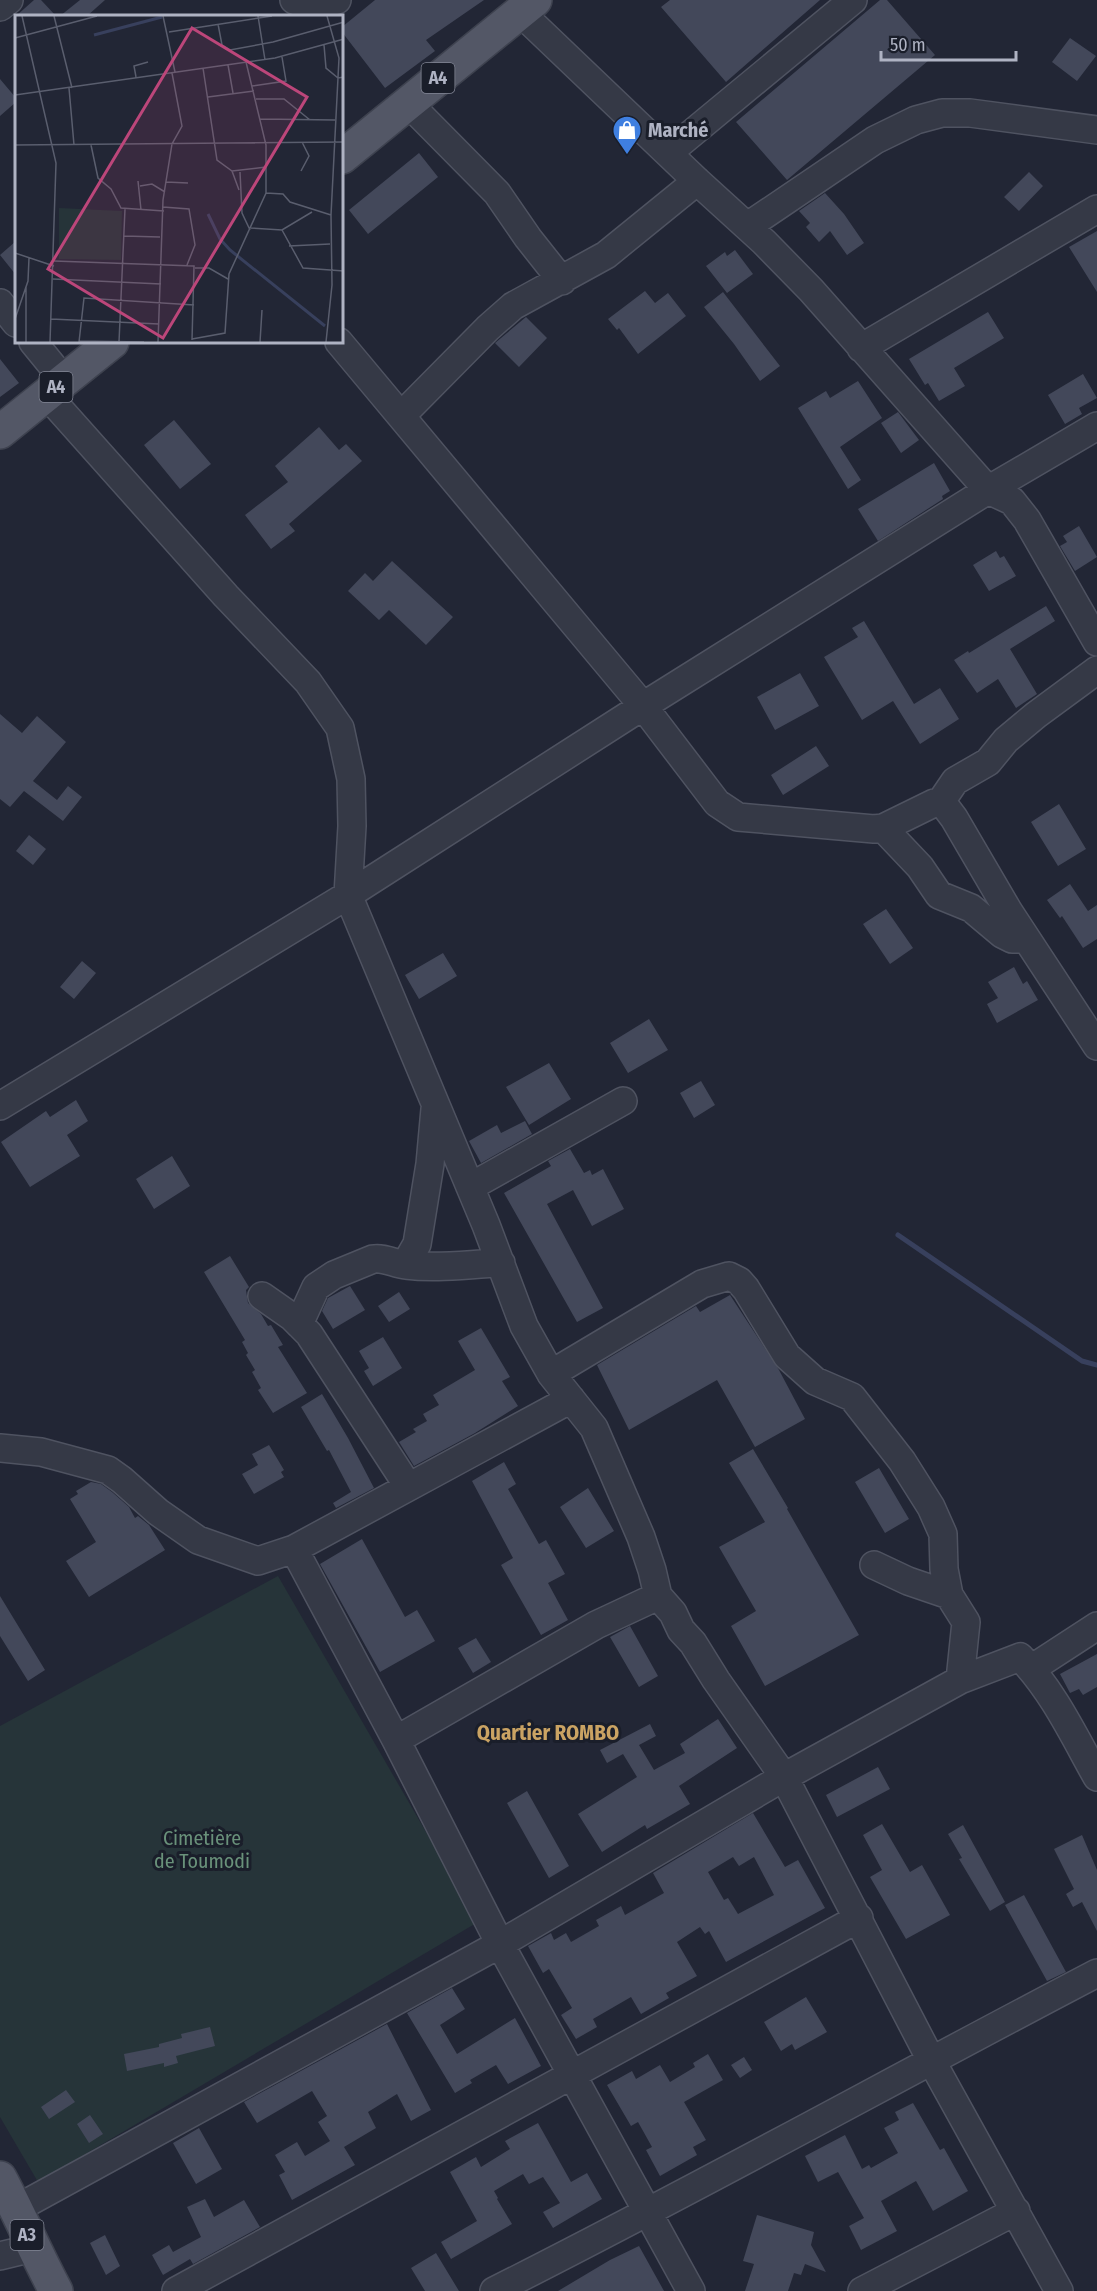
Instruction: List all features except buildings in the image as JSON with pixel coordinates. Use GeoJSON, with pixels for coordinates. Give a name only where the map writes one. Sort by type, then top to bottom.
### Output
{"type":"FeatureCollection","features":[{"type":"Feature","properties":{"kind":"main road","name":"A4"},"geometry":{"type":"LineString","coordinates":[[344,155],[527,6]]}},
{"type":"Feature","properties":{"kind":"main road","name":"A4"},"geometry":{"type":"LineString","coordinates":[[0,432],[109,344]]}},
{"type":"Feature","properties":{"kind":"main road","name":"A3"},"geometry":{"type":"LineString","coordinates":[[0,2178],[56,2291]]}},
{"type":"Feature","properties":{"kind":"street"},"geometry":{"type":"LineString","coordinates":[[0,7],[9,0]]}},
{"type":"Feature","properties":{"kind":"street"},"geometry":{"type":"LineString","coordinates":[[294,0],[321,4],[338,0]]}},
{"type":"Feature","properties":{"kind":"street"},"geometry":{"type":"LineString","coordinates":[[668,153],[853,0]]}},
{"type":"Feature","properties":{"kind":"street"},"geometry":{"type":"LineString","coordinates":[[527,6],[668,153],[748,226],[811,290],[988,490],[1012,501],[1027,520],[1097,642]]}},
{"type":"Feature","properties":{"kind":"street"},"geometry":{"type":"LineString","coordinates":[[408,103],[497,193],[562,281]]}},
{"type":"Feature","properties":{"kind":"street"},"geometry":{"type":"LineString","coordinates":[[748,226],[875,140],[924,117],[942,113],[970,113],[1097,130]]}},
{"type":"Feature","properties":{"kind":"street"},"geometry":{"type":"LineString","coordinates":[[401,416],[488,328],[505,314],[529,297],[606,255],[697,181]]}},
{"type":"Feature","properties":{"kind":"street"},"geometry":{"type":"LineString","coordinates":[[861,348],[1097,209]]}},
{"type":"Feature","properties":{"kind":"street"},"geometry":{"type":"LineString","coordinates":[[0,303],[15,321]]}},
{"type":"Feature","properties":{"kind":"street"},"geometry":{"type":"LineString","coordinates":[[34,344],[55,387],[226,596],[308,682],[340,728],[351,779],[352,826],[348,895],[470,1186],[524,1326],[551,1374],[594,1428],[640,1537],[652,1570],[658,1596],[673,1613],[681,1630],[693,1643],[784,1777],[931,2060],[1059,2291]]}},
{"type":"Feature","properties":{"kind":"street"},"geometry":{"type":"LineString","coordinates":[[341,344],[643,706],[717,803],[738,817],[883,828],[934,803],[945,806],[1026,939],[1097,1046]]}},
{"type":"Feature","properties":{"kind":"street"},"geometry":{"type":"LineString","coordinates":[[0,1106],[348,895],[643,706],[988,490],[1097,426]]}},
{"type":"Feature","properties":{"kind":"street"},"geometry":{"type":"LineString","coordinates":[[940,803],[955,781],[988,762],[1006,740],[1097,670]]}},
{"type":"Feature","properties":{"kind":"street"},"geometry":{"type":"LineString","coordinates":[[883,828],[920,867],[939,895],[971,908],[1002,934],[1012,939],[1026,939]]}},
{"type":"Feature","properties":{"kind":"street"},"geometry":{"type":"LineString","coordinates":[[470,1186],[623,1101]]}},
{"type":"Feature","properties":{"kind":"street"},"geometry":{"type":"LineString","coordinates":[[405,1265],[417,1244],[430,1164],[435,1106]]}},
{"type":"Feature","properties":{"kind":"street"},"geometry":{"type":"LineString","coordinates":[[299,1324],[316,1287],[328,1278],[378,1258],[405,1265],[501,1263]]}},
{"type":"Feature","properties":{"kind":"street"},"geometry":{"type":"LineString","coordinates":[[551,1374],[702,1284],[729,1276],[739,1281],[787,1356],[815,1380],[852,1397],[902,1461],[938,1520],[943,1534],[944,1569],[949,1595],[966,1623],[960,1680]]}},
{"type":"Feature","properties":{"kind":"street"},"geometry":{"type":"LineString","coordinates":[[262,1296],[309,1334],[408,1486]]}},
{"type":"Feature","properties":{"kind":"street"},"geometry":{"type":"LineString","coordinates":[[0,1448],[41,1452],[108,1470],[158,1512],[198,1540],[258,1561],[294,1549],[571,1399]]}},
{"type":"Feature","properties":{"kind":"street"},"geometry":{"type":"LineString","coordinates":[[294,1549],[396,1740],[500,1944],[691,2291]]}},
{"type":"Feature","properties":{"kind":"street"},"geometry":{"type":"LineString","coordinates":[[874,1565],[908,1581],[949,1595]]}},
{"type":"Feature","properties":{"kind":"street"},"geometry":{"type":"LineString","coordinates":[[396,1740],[596,1625],[658,1596]]}},
{"type":"Feature","properties":{"kind":"street"},"geometry":{"type":"LineString","coordinates":[[1031,1669],[1097,1626]]}},
{"type":"Feature","properties":{"kind":"street"},"geometry":{"type":"LineString","coordinates":[[16,2209],[500,1944],[784,1777],[960,1680],[1020,1657],[1055,1703],[1097,1777]]}},
{"type":"Feature","properties":{"kind":"street"},"geometry":{"type":"LineString","coordinates":[[176,2291],[859,1918]]}},
{"type":"Feature","properties":{"kind":"street"},"geometry":{"type":"LineString","coordinates":[[494,2291],[648,2213],[1097,1973]]}},
{"type":"Feature","properties":{"kind":"street"},"geometry":{"type":"LineString","coordinates":[[862,2291],[1016,2211]]}},
{"type":"Feature","properties":{"kind":"street"},"geometry":{"type":"LineString","coordinates":[[0,2256],[33,2248]]}},
{"type":"Feature","properties":{"kind":"green space","name":"Cimetière de Toumodi"},"geometry":{"type":"Polygon","coordinates":[[[278,1576],[478,1922],[38,2182],[0,2117],[0,1726],[278,1576]]]}},
{"type":"Feature","properties":{"kind":"waterway"},"geometry":{"type":"LineString","coordinates":[[898,1235],[1082,1361],[1097,1365]]}},
{"type":"Feature","properties":{"kind":"place","name":"Marché"},"geometry":{"type":"Point","coordinates":[627,156]}},
{"type":"Feature","properties":{"kind":"district","name":"Quartier ROMBO"},"geometry":{"type":"Point","coordinates":[548,1733]}}]}
